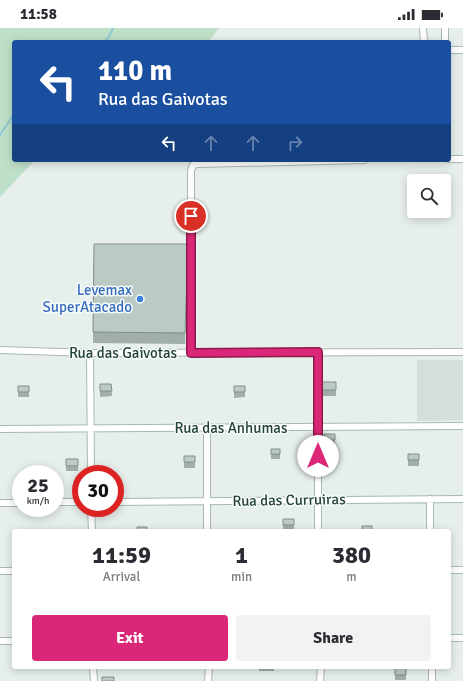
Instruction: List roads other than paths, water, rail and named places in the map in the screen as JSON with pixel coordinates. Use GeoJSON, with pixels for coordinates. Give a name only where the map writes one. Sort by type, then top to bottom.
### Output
{"type":"FeatureCollection","features":[{"type":"Feature","properties":{"kind":"street"},"geometry":{"type":"LineString","coordinates":[[423,28],[424,40]]}},
{"type":"Feature","properties":{"kind":"street"},"geometry":{"type":"LineString","coordinates":[[445,28],[445,40]]}},
{"type":"Feature","properties":{"kind":"street"},"geometry":{"type":"LineString","coordinates":[[451,50],[463,50]]}},
{"type":"Feature","properties":{"kind":"street"},"geometry":{"type":"LineString","coordinates":[[451,159],[463,159]]}},
{"type":"Feature","properties":{"kind":"street"},"geometry":{"type":"LineString","coordinates":[[191,353],[191,171],[193,165],[222,162]]}},
{"type":"Feature","properties":{"kind":"street","name":"Rua das Gaivotas"},"geometry":{"type":"LineString","coordinates":[[0,350],[90,353],[463,352]]}},
{"type":"Feature","properties":{"kind":"street"},"geometry":{"type":"LineString","coordinates":[[318,352],[318,529]]}},
{"type":"Feature","properties":{"kind":"street"},"geometry":{"type":"LineString","coordinates":[[90,353],[91,465]]}},
{"type":"Feature","properties":{"kind":"street","name":"Rua das Anhumas"},"geometry":{"type":"LineString","coordinates":[[0,429],[463,426]]}},
{"type":"Feature","properties":{"kind":"street"},"geometry":{"type":"LineString","coordinates":[[207,428],[207,529]]}},
{"type":"Feature","properties":{"kind":"street"},"geometry":{"type":"LineString","coordinates":[[430,499],[430,529]]}},
{"type":"Feature","properties":{"kind":"street","name":"Rua das Curruiras"},"geometry":{"type":"LineString","coordinates":[[124,502],[463,499]]}},
{"type":"Feature","properties":{"kind":"street"},"geometry":{"type":"LineString","coordinates":[[0,503],[12,503]]}},
{"type":"Feature","properties":{"kind":"street"},"geometry":{"type":"LineString","coordinates":[[92,517],[92,529]]}},
{"type":"Feature","properties":{"kind":"street"},"geometry":{"type":"LineString","coordinates":[[451,570],[463,570]]}},
{"type":"Feature","properties":{"kind":"street"},"geometry":{"type":"LineString","coordinates":[[0,571],[12,571]]}},
{"type":"Feature","properties":{"kind":"street"},"geometry":{"type":"LineString","coordinates":[[451,638],[463,638]]}},
{"type":"Feature","properties":{"kind":"street"},"geometry":{"type":"LineString","coordinates":[[0,641],[12,641]]}},
{"type":"Feature","properties":{"kind":"street"},"geometry":{"type":"LineString","coordinates":[[93,669],[94,681]]}},
{"type":"Feature","properties":{"kind":"street"},"geometry":{"type":"LineString","coordinates":[[208,669],[208,681]]}},
{"type":"Feature","properties":{"kind":"street"},"geometry":{"type":"LineString","coordinates":[[320,669],[320,681]]}},
{"type":"Feature","properties":{"kind":"street"},"geometry":{"type":"LineString","coordinates":[[432,669],[432,681]]}},
{"type":"Feature","properties":{"kind":"waterway"},"geometry":{"type":"LineString","coordinates":[[106,40],[113,28]]}},
{"type":"Feature","properties":{"kind":"waterway"},"geometry":{"type":"LineString","coordinates":[[0,135],[12,117]]}},
{"type":"Feature","properties":{"kind":"place","name":"Levemax SuperAtacado"},"geometry":{"type":"Point","coordinates":[140,299]}}]}
